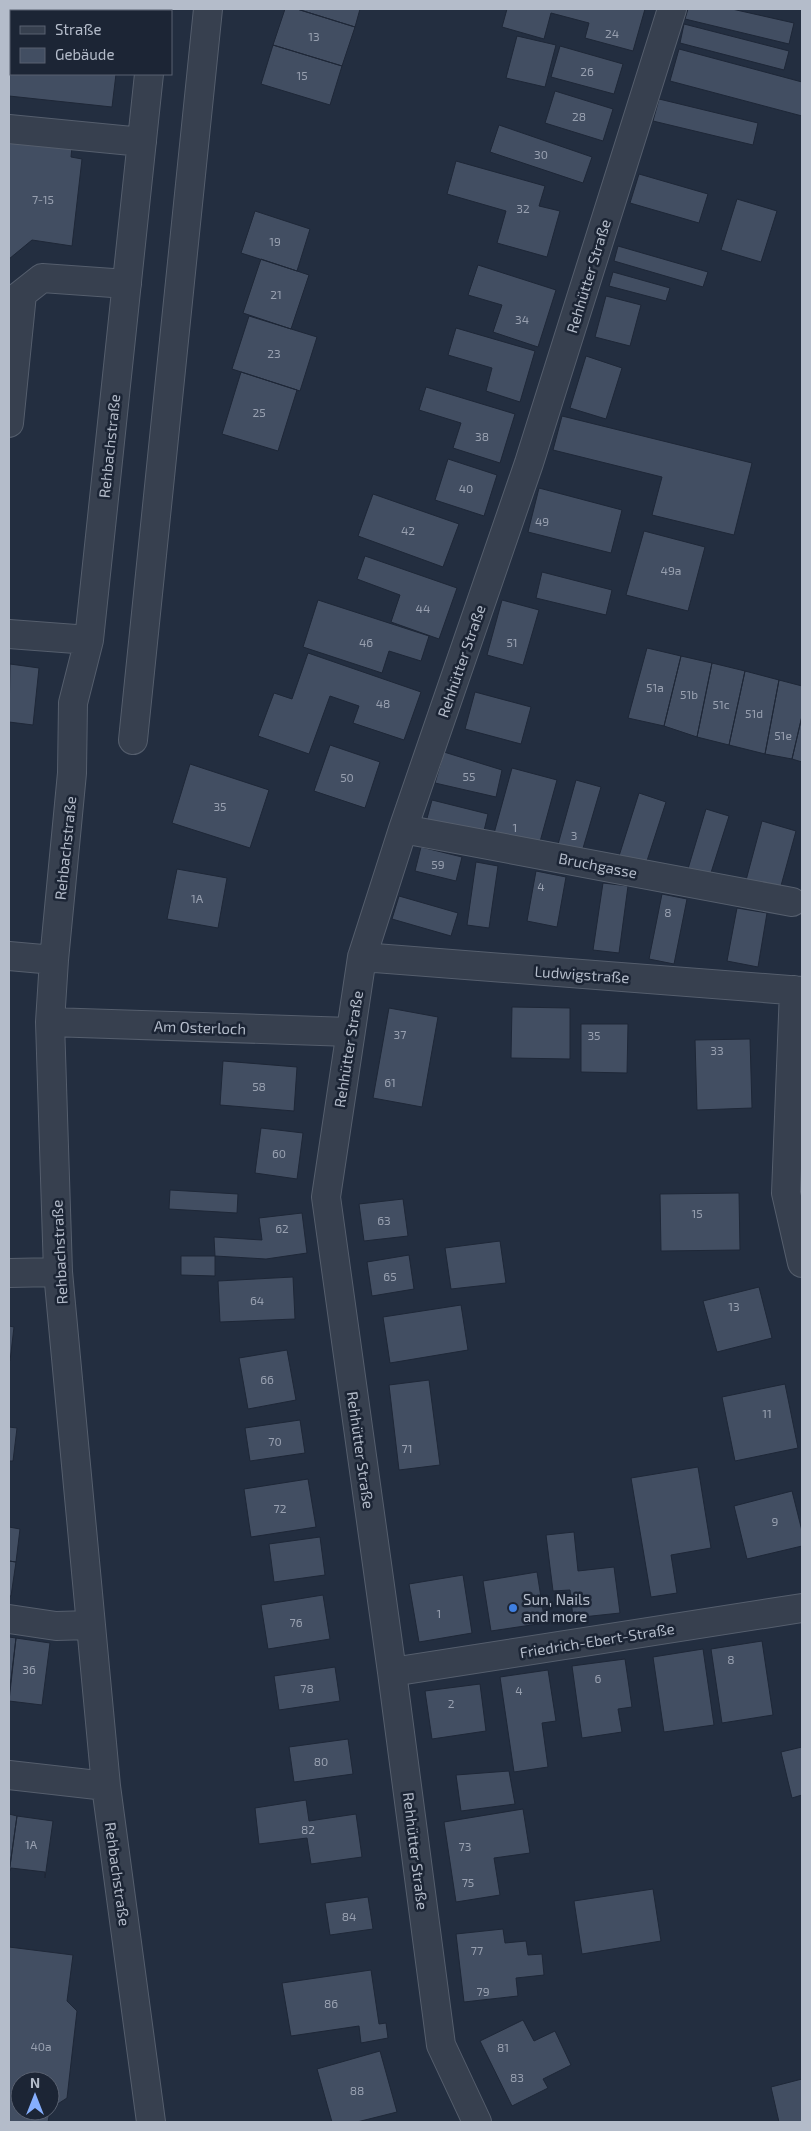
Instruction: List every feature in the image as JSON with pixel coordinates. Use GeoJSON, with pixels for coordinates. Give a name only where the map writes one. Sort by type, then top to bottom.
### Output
{"type":"FeatureCollection","features":[{"type":"Feature","properties":{"kind":"street"},"geometry":{"type":"LineString","coordinates":[[133,740],[208,9]]}},
{"type":"Feature","properties":{"kind":"street","name":"Rehhütter Straße"},"geometry":{"type":"LineString","coordinates":[[476,2122],[441,2045],[392,1672],[326,1197],[362,957],[403,828],[529,463],[672,9]]}},
{"type":"Feature","properties":{"kind":"street","name":"Rehbachstraße"},"geometry":{"type":"LineString","coordinates":[[149,75],[89,640],[73,702],[72,773],[50,1022],[58,1272],[90,1625],[106,1786],[151,2122]]}},
{"type":"Feature","properties":{"kind":"street"},"geometry":{"type":"LineString","coordinates":[[9,129],[142,142]]}},
{"type":"Feature","properties":{"kind":"street"},"geometry":{"type":"LineString","coordinates":[[9,423],[15,299],[42,278],[127,284]]}},
{"type":"Feature","properties":{"kind":"street"},"geometry":{"type":"LineString","coordinates":[[9,634],[89,640]]}},
{"type":"Feature","properties":{"kind":"street","name":"Bruchgasse"},"geometry":{"type":"LineString","coordinates":[[403,828],[792,902]]}},
{"type":"Feature","properties":{"kind":"street"},"geometry":{"type":"LineString","coordinates":[[9,956],[54,960]]}},
{"type":"Feature","properties":{"kind":"street","name":"Ludwigstraße"},"geometry":{"type":"LineString","coordinates":[[362,957],[798,991]]}},
{"type":"Feature","properties":{"kind":"street"},"geometry":{"type":"LineString","coordinates":[[798,991],[786,1192],[802,1263]]}},
{"type":"Feature","properties":{"kind":"street","name":"Am Osterloch"},"geometry":{"type":"LineString","coordinates":[[50,1022],[350,1032]]}},
{"type":"Feature","properties":{"kind":"street"},"geometry":{"type":"LineString","coordinates":[[9,1273],[58,1272]]}},
{"type":"Feature","properties":{"kind":"street","name":"Friedrich-Ebert-Straße"},"geometry":{"type":"LineString","coordinates":[[392,1672],[802,1608]]}},
{"type":"Feature","properties":{"kind":"street"},"geometry":{"type":"LineString","coordinates":[[9,1619],[56,1626],[90,1625]]}},
{"type":"Feature","properties":{"kind":"street"},"geometry":{"type":"LineString","coordinates":[[9,1776],[106,1786]]}},
{"type":"Feature","properties":{"kind":"building"},"geometry":{"type":"Polygon","coordinates":[[[9,9],[47,9],[10,10],[9,27],[9,9]]]}},
{"type":"Feature","properties":{"kind":"building"},"geometry":{"type":"Polygon","coordinates":[[[285,9],[297,9],[355,27],[342,66],[273,45],[285,9]]]}},
{"type":"Feature","properties":{"kind":"building"},"geometry":{"type":"Polygon","coordinates":[[[297,9],[360,9],[355,27],[297,9]]]}},
{"type":"Feature","properties":{"kind":"building"},"geometry":{"type":"Polygon","coordinates":[[[507,9],[645,9],[633,51],[585,38],[589,23],[551,13],[544,39],[502,27],[507,9]]]}},
{"type":"Feature","properties":{"kind":"building"},"geometry":{"type":"Polygon","coordinates":[[[688,9],[732,9],[794,23],[789,44],[685,19],[688,9]]]}},
{"type":"Feature","properties":{"kind":"building"},"geometry":{"type":"Polygon","coordinates":[[[684,24],[789,51],[784,70],[680,43],[684,24]]]}},
{"type":"Feature","properties":{"kind":"building"},"geometry":{"type":"Polygon","coordinates":[[[9,27],[10,75],[116,75],[112,107],[9,96],[9,27]]]}},
{"type":"Feature","properties":{"kind":"building"},"geometry":{"type":"Polygon","coordinates":[[[517,36],[556,45],[545,87],[506,78],[517,36]]]}},
{"type":"Feature","properties":{"kind":"building"},"geometry":{"type":"Polygon","coordinates":[[[273,45],[342,66],[330,105],[261,84],[273,45]]]}},
{"type":"Feature","properties":{"kind":"building"},"geometry":{"type":"Polygon","coordinates":[[[560,46],[623,64],[614,94],[551,77],[560,46]]]}},
{"type":"Feature","properties":{"kind":"building"},"geometry":{"type":"Polygon","coordinates":[[[679,49],[802,82],[802,116],[670,81],[679,49]]]}},
{"type":"Feature","properties":{"kind":"building"},"geometry":{"type":"Polygon","coordinates":[[[555,91],[613,109],[603,141],[545,123],[555,91]]]}},
{"type":"Feature","properties":{"kind":"building"},"geometry":{"type":"Polygon","coordinates":[[[659,99],[758,123],[753,145],[653,121],[659,99]]]}},
{"type":"Feature","properties":{"kind":"building"},"geometry":{"type":"Polygon","coordinates":[[[499,125],[592,157],[583,183],[490,152],[499,125]]]}},
{"type":"Feature","properties":{"kind":"building"},"geometry":{"type":"Polygon","coordinates":[[[9,140],[72,146],[71,157],[82,159],[72,246],[32,240],[9,259],[9,140]]]}},
{"type":"Feature","properties":{"kind":"building"},"geometry":{"type":"Polygon","coordinates":[[[456,161],[545,186],[539,206],[560,211],[547,257],[497,243],[506,211],[447,194],[456,161]]]}},
{"type":"Feature","properties":{"kind":"building"},"geometry":{"type":"Polygon","coordinates":[[[639,174],[708,194],[699,223],[630,203],[639,174]]]}},
{"type":"Feature","properties":{"kind":"building"},"geometry":{"type":"Polygon","coordinates":[[[737,199],[777,211],[761,262],[721,250],[737,199]]]}},
{"type":"Feature","properties":{"kind":"building"},"geometry":{"type":"Polygon","coordinates":[[[255,211],[310,229],[297,271],[241,253],[255,211]]]}},
{"type":"Feature","properties":{"kind":"building"},"geometry":{"type":"Polygon","coordinates":[[[618,246],[708,272],[703,287],[614,261],[618,246]]]}},
{"type":"Feature","properties":{"kind":"building"},"geometry":{"type":"Polygon","coordinates":[[[261,259],[309,275],[291,329],[243,313],[261,259]]]}},
{"type":"Feature","properties":{"kind":"building"},"geometry":{"type":"Polygon","coordinates":[[[478,265],[556,290],[538,347],[493,332],[502,305],[468,295],[478,265]]]}},
{"type":"Feature","properties":{"kind":"building"},"geometry":{"type":"Polygon","coordinates":[[[613,272],[670,288],[666,301],[609,286],[613,272]]]}},
{"type":"Feature","properties":{"kind":"building"},"geometry":{"type":"Polygon","coordinates":[[[606,296],[641,305],[630,346],[595,337],[606,296]]]}},
{"type":"Feature","properties":{"kind":"building"},"geometry":{"type":"Polygon","coordinates":[[[249,316],[317,337],[300,391],[232,369],[249,316]]]}},
{"type":"Feature","properties":{"kind":"building"},"geometry":{"type":"Polygon","coordinates":[[[456,328],[535,351],[520,402],[486,391],[492,368],[448,355],[456,328]]]}},
{"type":"Feature","properties":{"kind":"building"},"geometry":{"type":"Polygon","coordinates":[[[586,356],[622,368],[606,419],[570,408],[586,356]]]}},
{"type":"Feature","properties":{"kind":"building"},"geometry":{"type":"Polygon","coordinates":[[[241,372],[297,390],[278,451],[222,434],[241,372]]]}},
{"type":"Feature","properties":{"kind":"building"},"geometry":{"type":"Polygon","coordinates":[[[426,387],[515,414],[500,463],[453,448],[461,423],[419,410],[426,387]]]}},
{"type":"Feature","properties":{"kind":"building"},"geometry":{"type":"Polygon","coordinates":[[[562,416],[752,463],[734,535],[652,515],[662,477],[553,450],[562,416]]]}},
{"type":"Feature","properties":{"kind":"building"},"geometry":{"type":"Polygon","coordinates":[[[448,459],[497,475],[484,516],[435,500],[448,459]]]}},
{"type":"Feature","properties":{"kind":"building"},"geometry":{"type":"Polygon","coordinates":[[[539,488],[622,510],[611,553],[528,532],[539,488]]]}},
{"type":"Feature","properties":{"kind":"building"},"geometry":{"type":"Polygon","coordinates":[[[373,494],[459,524],[443,567],[358,536],[373,494]]]}},
{"type":"Feature","properties":{"kind":"building"},"geometry":{"type":"Polygon","coordinates":[[[644,531],[705,547],[688,611],[626,595],[644,531]]]}},
{"type":"Feature","properties":{"kind":"building"},"geometry":{"type":"Polygon","coordinates":[[[365,556],[457,588],[439,639],[391,622],[400,595],[357,579],[365,556]]]}},
{"type":"Feature","properties":{"kind":"building"},"geometry":{"type":"Polygon","coordinates":[[[542,572],[612,590],[606,615],[536,598],[542,572]]]}},
{"type":"Feature","properties":{"kind":"building"},"geometry":{"type":"Polygon","coordinates":[[[318,600],[429,636],[421,661],[389,651],[382,673],[303,647],[318,600]]]}},
{"type":"Feature","properties":{"kind":"building"},"geometry":{"type":"Polygon","coordinates":[[[502,600],[539,610],[523,665],[487,655],[502,600]]]}},
{"type":"Feature","properties":{"kind":"building"},"geometry":{"type":"Polygon","coordinates":[[[647,648],[681,656],[664,726],[628,718],[647,648]]]}},
{"type":"Feature","properties":{"kind":"building"},"geometry":{"type":"Polygon","coordinates":[[[308,653],[421,692],[404,740],[353,723],[359,706],[330,696],[309,754],[258,736],[274,693],[292,699],[308,653]]]}},
{"type":"Feature","properties":{"kind":"building"},"geometry":{"type":"Polygon","coordinates":[[[681,656],[712,663],[697,737],[664,726],[681,656]]]}},
{"type":"Feature","properties":{"kind":"building"},"geometry":{"type":"Polygon","coordinates":[[[712,663],[745,671],[729,745],[697,737],[712,663]]]}},
{"type":"Feature","properties":{"kind":"building"},"geometry":{"type":"Polygon","coordinates":[[[10,664],[39,668],[33,725],[9,722],[10,664]]]}},
{"type":"Feature","properties":{"kind":"building"},"geometry":{"type":"Polygon","coordinates":[[[745,671],[779,680],[765,754],[729,745],[745,671]]]}},
{"type":"Feature","properties":{"kind":"building"},"geometry":{"type":"Polygon","coordinates":[[[779,680],[802,686],[802,716],[792,759],[765,754],[779,680]]]}},
{"type":"Feature","properties":{"kind":"building"},"geometry":{"type":"Polygon","coordinates":[[[475,692],[531,707],[521,744],[465,729],[475,692]]]}},
{"type":"Feature","properties":{"kind":"building"},"geometry":{"type":"Polygon","coordinates":[[[802,716],[802,762],[792,759],[802,716]]]}},
{"type":"Feature","properties":{"kind":"building"},"geometry":{"type":"Polygon","coordinates":[[[330,745],[380,762],[365,808],[314,791],[330,745]]]}},
{"type":"Feature","properties":{"kind":"building"},"geometry":{"type":"Polygon","coordinates":[[[444,752],[502,770],[496,797],[435,783],[444,752]]]}},
{"type":"Feature","properties":{"kind":"building"},"geometry":{"type":"Polygon","coordinates":[[[190,764],[269,790],[250,848],[172,823],[190,764]]]}},
{"type":"Feature","properties":{"kind":"building"},"geometry":{"type":"Polygon","coordinates":[[[512,768],[557,780],[538,849],[493,837],[512,768]]]}},
{"type":"Feature","properties":{"kind":"building"},"geometry":{"type":"Polygon","coordinates":[[[576,780],[601,787],[581,855],[557,848],[576,780]]]}},
{"type":"Feature","properties":{"kind":"building"},"geometry":{"type":"Polygon","coordinates":[[[639,793],[666,802],[646,864],[619,856],[639,793]]]}},
{"type":"Feature","properties":{"kind":"building"},"geometry":{"type":"Polygon","coordinates":[[[432,800],[488,814],[483,835],[426,822],[432,800]]]}},
{"type":"Feature","properties":{"kind":"building"},"geometry":{"type":"Polygon","coordinates":[[[706,809],[729,816],[709,879],[687,872],[706,809]]]}},
{"type":"Feature","properties":{"kind":"building"},"geometry":{"type":"Polygon","coordinates":[[[762,821],[796,831],[779,893],[745,884],[762,821]]]}},
{"type":"Feature","properties":{"kind":"building"},"geometry":{"type":"Polygon","coordinates":[[[421,847],[462,857],[456,881],[415,871],[421,847]]]}},
{"type":"Feature","properties":{"kind":"building"},"geometry":{"type":"Polygon","coordinates":[[[476,862],[498,866],[489,928],[467,925],[476,862]]]}},
{"type":"Feature","properties":{"kind":"building"},"geometry":{"type":"Polygon","coordinates":[[[177,869],[227,878],[218,928],[167,919],[177,869]]]}},
{"type":"Feature","properties":{"kind":"building"},"geometry":{"type":"Polygon","coordinates":[[[536,871],[566,877],[557,927],[527,921],[536,871]]]}},
{"type":"Feature","properties":{"kind":"building"},"geometry":{"type":"Polygon","coordinates":[[[603,883],[628,886],[619,953],[593,950],[603,883]]]}},
{"type":"Feature","properties":{"kind":"building"},"geometry":{"type":"Polygon","coordinates":[[[662,894],[687,899],[674,964],[649,959],[662,894]]]}},
{"type":"Feature","properties":{"kind":"building"},"geometry":{"type":"Polygon","coordinates":[[[399,896],[458,913],[451,936],[392,919],[399,896]]]}},
{"type":"Feature","properties":{"kind":"building"},"geometry":{"type":"Polygon","coordinates":[[[737,908],[767,913],[758,967],[727,961],[737,908]]]}},
{"type":"Feature","properties":{"kind":"building"},"geometry":{"type":"Polygon","coordinates":[[[512,1007],[570,1008],[570,1059],[511,1058],[512,1007]]]}},
{"type":"Feature","properties":{"kind":"building"},"geometry":{"type":"Polygon","coordinates":[[[389,1008],[438,1017],[422,1107],[373,1098],[389,1008]]]}},
{"type":"Feature","properties":{"kind":"building"},"geometry":{"type":"Polygon","coordinates":[[[581,1024],[628,1024],[627,1073],[581,1072],[581,1024]]]}},
{"type":"Feature","properties":{"kind":"building"},"geometry":{"type":"Polygon","coordinates":[[[750,1039],[752,1108],[697,1110],[695,1040],[750,1039]]]}},
{"type":"Feature","properties":{"kind":"building"},"geometry":{"type":"Polygon","coordinates":[[[223,1061],[297,1067],[294,1111],[220,1105],[223,1061]]]}},
{"type":"Feature","properties":{"kind":"building"},"geometry":{"type":"Polygon","coordinates":[[[261,1128],[303,1133],[297,1179],[255,1173],[261,1128]]]}},
{"type":"Feature","properties":{"kind":"building"},"geometry":{"type":"Polygon","coordinates":[[[170,1190],[238,1194],[237,1213],[169,1209],[170,1190]]]}},
{"type":"Feature","properties":{"kind":"building"},"geometry":{"type":"Polygon","coordinates":[[[739,1193],[740,1250],[661,1251],[660,1194],[739,1193]]]}},
{"type":"Feature","properties":{"kind":"building"},"geometry":{"type":"Polygon","coordinates":[[[403,1199],[408,1236],[364,1241],[359,1204],[403,1199]]]}},
{"type":"Feature","properties":{"kind":"building"},"geometry":{"type":"Polygon","coordinates":[[[302,1213],[307,1253],[266,1259],[215,1256],[214,1237],[262,1240],[259,1218],[302,1213]]]}},
{"type":"Feature","properties":{"kind":"building"},"geometry":{"type":"Polygon","coordinates":[[[500,1241],[506,1283],[451,1289],[445,1248],[500,1241]]]}},
{"type":"Feature","properties":{"kind":"building"},"geometry":{"type":"Polygon","coordinates":[[[409,1255],[414,1289],[372,1296],[367,1262],[409,1255]]]}},
{"type":"Feature","properties":{"kind":"building"},"geometry":{"type":"Polygon","coordinates":[[[181,1256],[215,1256],[215,1276],[181,1275],[181,1256]]]}},
{"type":"Feature","properties":{"kind":"building"},"geometry":{"type":"Polygon","coordinates":[[[293,1277],[295,1319],[220,1322],[218,1281],[293,1277]]]}},
{"type":"Feature","properties":{"kind":"building"},"geometry":{"type":"Polygon","coordinates":[[[759,1287],[772,1338],[717,1352],[703,1301],[759,1287]]]}},
{"type":"Feature","properties":{"kind":"building"},"geometry":{"type":"Polygon","coordinates":[[[461,1305],[468,1350],[390,1363],[383,1317],[461,1305]]]}},
{"type":"Feature","properties":{"kind":"building"},"geometry":{"type":"Polygon","coordinates":[[[9,1326],[14,1327],[10,1361],[9,1361],[9,1326]]]}},
{"type":"Feature","properties":{"kind":"building"},"geometry":{"type":"Polygon","coordinates":[[[287,1350],[296,1400],[248,1409],[239,1358],[287,1350]]]}},
{"type":"Feature","properties":{"kind":"building"},"geometry":{"type":"Polygon","coordinates":[[[429,1380],[440,1465],[399,1470],[389,1385],[429,1380]]]}},
{"type":"Feature","properties":{"kind":"building"},"geometry":{"type":"Polygon","coordinates":[[[785,1384],[798,1448],[735,1461],[722,1397],[785,1384]]]}},
{"type":"Feature","properties":{"kind":"building"},"geometry":{"type":"Polygon","coordinates":[[[300,1420],[305,1453],[250,1461],[245,1428],[300,1420]]]}},
{"type":"Feature","properties":{"kind":"building"},"geometry":{"type":"Polygon","coordinates":[[[9,1427],[17,1428],[13,1461],[9,1461],[9,1427]]]}},
{"type":"Feature","properties":{"kind":"building"},"geometry":{"type":"Polygon","coordinates":[[[698,1467],[711,1548],[671,1555],[677,1593],[651,1597],[631,1478],[698,1467]]]}},
{"type":"Feature","properties":{"kind":"building"},"geometry":{"type":"Polygon","coordinates":[[[308,1479],[316,1527],[251,1537],[244,1489],[308,1479]]]}},
{"type":"Feature","properties":{"kind":"building"},"geometry":{"type":"Polygon","coordinates":[[[792,1491],[802,1531],[802,1546],[747,1559],[734,1506],[792,1491]]]}},
{"type":"Feature","properties":{"kind":"building"},"geometry":{"type":"Polygon","coordinates":[[[9,1527],[20,1529],[16,1562],[9,1561],[9,1527]]]}},
{"type":"Feature","properties":{"kind":"building"},"geometry":{"type":"Polygon","coordinates":[[[574,1532],[578,1571],[614,1567],[620,1613],[573,1618],[570,1590],[553,1591],[546,1535],[574,1532]]]}},
{"type":"Feature","properties":{"kind":"building"},"geometry":{"type":"Polygon","coordinates":[[[320,1537],[325,1575],[274,1582],[269,1544],[320,1537]]]}},
{"type":"Feature","properties":{"kind":"building"},"geometry":{"type":"Polygon","coordinates":[[[9,1561],[16,1562],[11,1596],[9,1596],[9,1561]]]}},
{"type":"Feature","properties":{"kind":"building"},"geometry":{"type":"Polygon","coordinates":[[[537,1572],[545,1623],[491,1631],[483,1581],[537,1572]]]}},
{"type":"Feature","properties":{"kind":"building"},"geometry":{"type":"Polygon","coordinates":[[[463,1575],[472,1633],[419,1642],[409,1584],[463,1575]]]}},
{"type":"Feature","properties":{"kind":"building"},"geometry":{"type":"Polygon","coordinates":[[[323,1595],[330,1639],[268,1649],[261,1605],[323,1595]]]}},
{"type":"Feature","properties":{"kind":"building"},"geometry":{"type":"Polygon","coordinates":[[[9,1637],[16,1638],[9,1695],[9,1637]]]}},
{"type":"Feature","properties":{"kind":"building"},"geometry":{"type":"Polygon","coordinates":[[[16,1638],[50,1643],[42,1705],[9,1701],[16,1638]]]}},
{"type":"Feature","properties":{"kind":"building"},"geometry":{"type":"Polygon","coordinates":[[[762,1641],[773,1715],[722,1723],[711,1649],[762,1641]]]}},
{"type":"Feature","properties":{"kind":"building"},"geometry":{"type":"Polygon","coordinates":[[[703,1649],[714,1725],[664,1732],[653,1657],[703,1649]]]}},
{"type":"Feature","properties":{"kind":"building"},"geometry":{"type":"Polygon","coordinates":[[[625,1659],[632,1707],[618,1709],[622,1732],[582,1738],[572,1666],[625,1659]]]}},
{"type":"Feature","properties":{"kind":"building"},"geometry":{"type":"Polygon","coordinates":[[[335,1667],[340,1701],[279,1710],[274,1676],[335,1667]]]}},
{"type":"Feature","properties":{"kind":"building"},"geometry":{"type":"Polygon","coordinates":[[[548,1670],[556,1721],[542,1723],[548,1767],[514,1772],[500,1677],[548,1670]]]}},
{"type":"Feature","properties":{"kind":"building"},"geometry":{"type":"Polygon","coordinates":[[[480,1684],[486,1731],[432,1739],[425,1691],[480,1684]]]}},
{"type":"Feature","properties":{"kind":"building"},"geometry":{"type":"Polygon","coordinates":[[[348,1739],[353,1774],[294,1782],[289,1747],[348,1739]]]}},
{"type":"Feature","properties":{"kind":"building"},"geometry":{"type":"Polygon","coordinates":[[[802,1747],[802,1795],[792,1798],[781,1752],[802,1747]]]}},
{"type":"Feature","properties":{"kind":"building"},"geometry":{"type":"Polygon","coordinates":[[[509,1771],[515,1804],[461,1811],[456,1775],[509,1771]]]}},
{"type":"Feature","properties":{"kind":"building"},"geometry":{"type":"Polygon","coordinates":[[[306,1800],[309,1821],[356,1814],[362,1857],[311,1864],[307,1838],[259,1844],[255,1808],[306,1800]]]}},
{"type":"Feature","properties":{"kind":"building"},"geometry":{"type":"Polygon","coordinates":[[[523,1809],[530,1853],[494,1858],[500,1895],[456,1902],[444,1822],[523,1809]]]}},
{"type":"Feature","properties":{"kind":"building"},"geometry":{"type":"Polygon","coordinates":[[[9,1814],[17,1816],[9,1873],[9,1814]]]}},
{"type":"Feature","properties":{"kind":"building"},"geometry":{"type":"Polygon","coordinates":[[[17,1816],[53,1821],[45,1878],[45,1872],[11,1868],[9,1873],[17,1816]]]}},
{"type":"Feature","properties":{"kind":"building"},"geometry":{"type":"Polygon","coordinates":[[[653,1889],[661,1941],[582,1954],[574,1901],[653,1889]]]}},
{"type":"Feature","properties":{"kind":"building"},"geometry":{"type":"Polygon","coordinates":[[[368,1897],[373,1929],[330,1935],[325,1903],[368,1897]]]}},
{"type":"Feature","properties":{"kind":"building"},"geometry":{"type":"Polygon","coordinates":[[[503,1929],[505,1943],[526,1941],[528,1955],[542,1954],[544,1975],[516,1978],[518,1996],[464,2002],[456,1934],[503,1929]]]}},
{"type":"Feature","properties":{"kind":"building"},"geometry":{"type":"Polygon","coordinates":[[[9,1947],[73,1955],[67,2001],[77,2011],[67,2098],[60,2103],[60,2071],[10,2071],[10,2121],[48,2121],[9,2122],[9,1947]]]}},
{"type":"Feature","properties":{"kind":"building"},"geometry":{"type":"Polygon","coordinates":[[[371,1970],[379,2024],[386,2023],[388,2038],[361,2043],[359,2026],[291,2036],[282,1983],[371,1970]]]}},
{"type":"Feature","properties":{"kind":"building"},"geometry":{"type":"Polygon","coordinates":[[[523,2020],[534,2041],[555,2031],[571,2065],[543,2079],[548,2088],[512,2106],[480,2041],[523,2020]]]}},
{"type":"Feature","properties":{"kind":"building"},"geometry":{"type":"Polygon","coordinates":[[[380,2051],[397,2112],[357,2122],[332,2122],[317,2069],[380,2051]]]}},
{"type":"Feature","properties":{"kind":"building"},"geometry":{"type":"Polygon","coordinates":[[[802,2079],[802,2122],[779,2122],[771,2087],[802,2079]]]}},
{"type":"Feature","properties":{"kind":"place","name":"Sun, Nails and more"},"geometry":{"type":"Point","coordinates":[513,1608]}}]}
